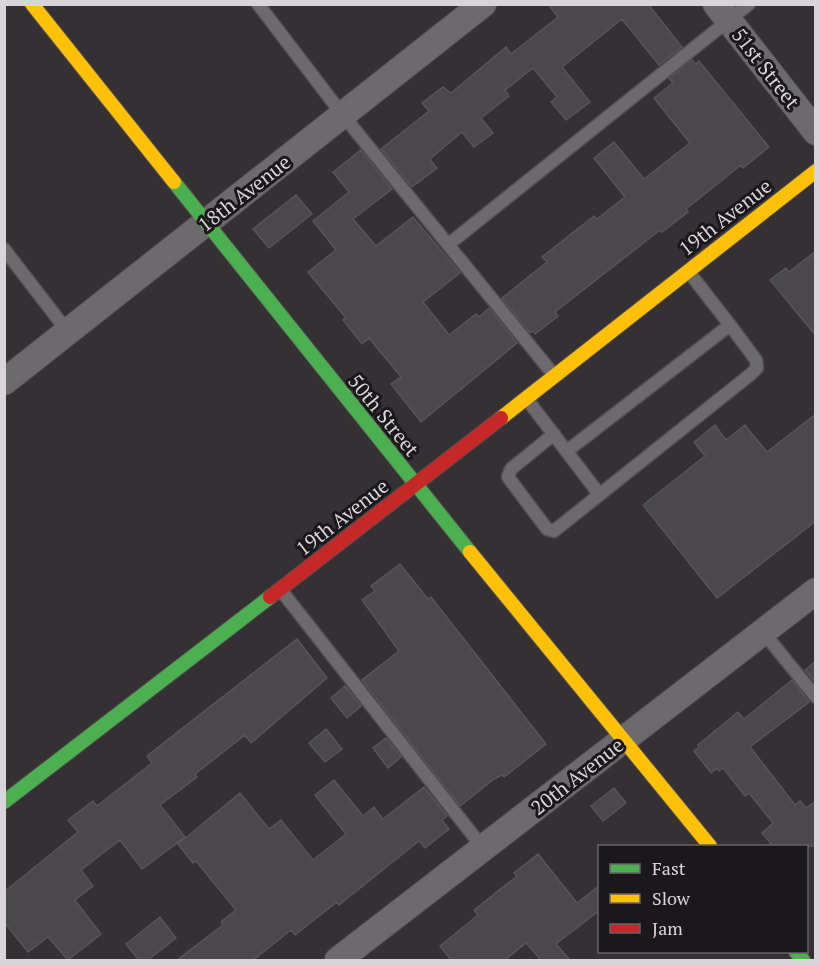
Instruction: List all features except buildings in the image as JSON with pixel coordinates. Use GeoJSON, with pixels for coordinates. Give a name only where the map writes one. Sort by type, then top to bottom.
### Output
{"type":"FeatureCollection","features":[{"type":"Feature","properties":{"kind":"street","name":"50th Street"},"geometry":{"type":"LineString","coordinates":[[32,4],[415,485],[709,845]]}},
{"type":"Feature","properties":{"kind":"street","name":"18th Avenue"},"geometry":{"type":"LineString","coordinates":[[4,382],[483,4]]}},
{"type":"Feature","properties":{"kind":"street","name":"51st Street"},"geometry":{"type":"LineString","coordinates":[[722,13],[816,132]]}},
{"type":"Feature","properties":{"kind":"street","name":"19th Avenue"},"geometry":{"type":"LineString","coordinates":[[4,802],[415,485],[816,171]]}},
{"type":"Feature","properties":{"kind":"street","name":"20th Avenue"},"geometry":{"type":"LineString","coordinates":[[338,960],[816,591]]}},
{"type":"Feature","properties":{"kind":"lane"},"geometry":{"type":"LineString","coordinates":[[258,4],[342,114],[554,375]]}},
{"type":"Feature","properties":{"kind":"lane"},"geometry":{"type":"LineString","coordinates":[[449,244],[722,13],[749,4]]}},
{"type":"Feature","properties":{"kind":"lane"},"geometry":{"type":"LineString","coordinates":[[4,249],[68,332]]}},
{"type":"Feature","properties":{"kind":"lane"},"geometry":{"type":"LineString","coordinates":[[554,434],[511,469],[508,477],[547,529],[554,531],[757,368],[756,360],[688,271]]}},
{"type":"Feature","properties":{"kind":"lane"},"geometry":{"type":"LineString","coordinates":[[567,451],[730,325]]}},
{"type":"Feature","properties":{"kind":"lane"},"geometry":{"type":"LineString","coordinates":[[526,398],[599,494]]}},
{"type":"Feature","properties":{"kind":"lane"},"geometry":{"type":"LineString","coordinates":[[280,589],[483,848]]}},
{"type":"Feature","properties":{"kind":"lane"},"geometry":{"type":"LineString","coordinates":[[763,632],[816,697]]}},
{"type":"Feature","properties":{"kind":"traffic: fast"},"geometry":{"type":"LineString","coordinates":[[174,182],[470,552]]}},
{"type":"Feature","properties":{"kind":"traffic: fast"},"geometry":{"type":"LineString","coordinates":[[4,802],[270,597]]}},
{"type":"Feature","properties":{"kind":"traffic: fast"},"geometry":{"type":"LineString","coordinates":[[797,953],[803,960]]}},
{"type":"Feature","properties":{"kind":"traffic: slow"},"geometry":{"type":"LineString","coordinates":[[32,4],[174,182]]}},
{"type":"Feature","properties":{"kind":"traffic: slow"},"geometry":{"type":"LineString","coordinates":[[501,418],[816,171]]}},
{"type":"Feature","properties":{"kind":"traffic: slow"},"geometry":{"type":"LineString","coordinates":[[470,552],[709,845]]}},
{"type":"Feature","properties":{"kind":"traffic: jam"},"geometry":{"type":"LineString","coordinates":[[270,597],[501,418]]}}]}
